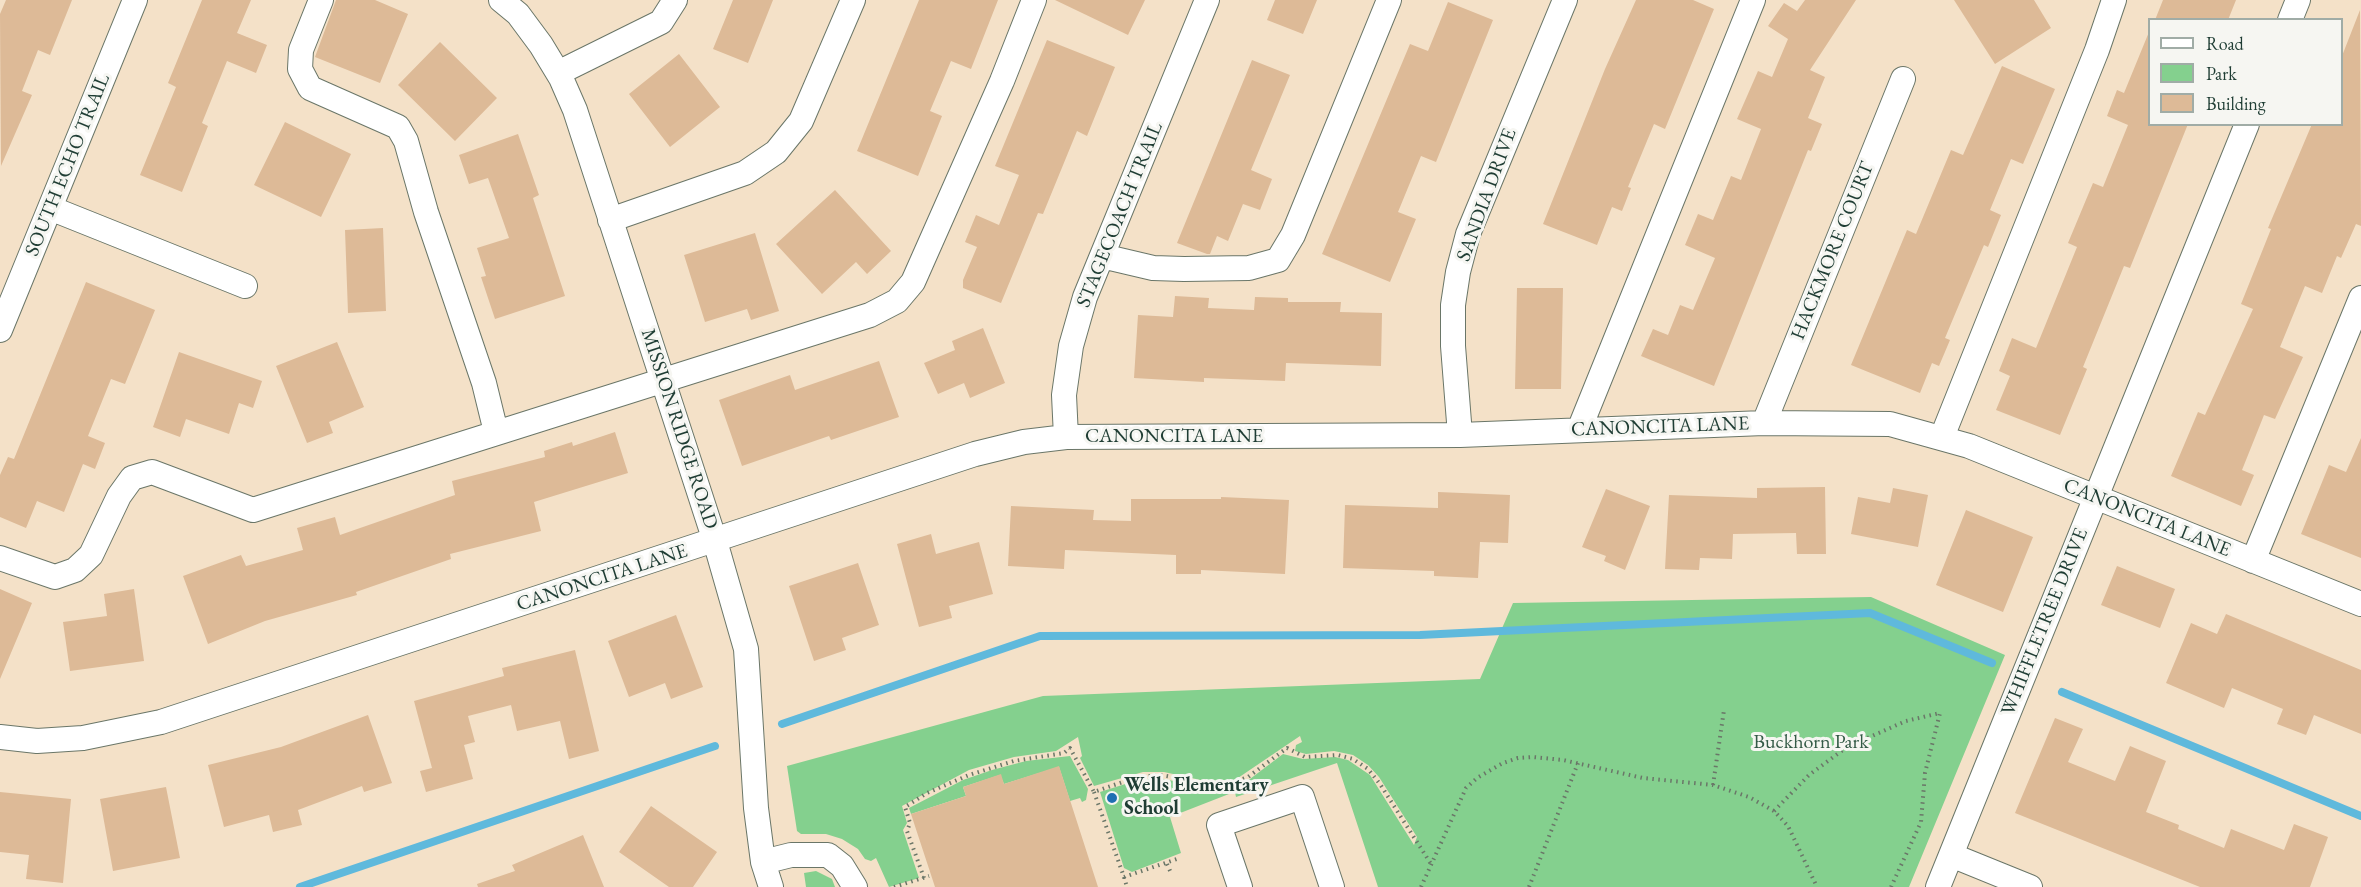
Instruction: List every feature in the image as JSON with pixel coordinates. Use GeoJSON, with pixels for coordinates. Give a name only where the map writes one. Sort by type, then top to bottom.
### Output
{"type":"FeatureCollection","features":[{"type":"Feature","properties":{"kind":"street","name":"SOUTH ECHO TRAIL"},"geometry":{"type":"LineString","coordinates":[[0,330],[135,0]]}},
{"type":"Feature","properties":{"kind":"street"},"geometry":{"type":"LineString","coordinates":[[321,0],[301,50],[300,69],[310,88],[398,127],[406,141],[426,212],[484,383],[496,432]]}},
{"type":"Feature","properties":{"kind":"street","name":"MISSION RIDGE ROAD"},"geometry":{"type":"LineString","coordinates":[[501,0],[518,14],[558,73],[587,146],[715,541],[746,649],[756,808],[763,862],[771,887]]}},
{"type":"Feature","properties":{"kind":"street"},"geometry":{"type":"LineString","coordinates":[[558,73],[661,22],[675,0]]}},
{"type":"Feature","properties":{"kind":"street"},"geometry":{"type":"LineString","coordinates":[[610,220],[745,172],[776,152],[801,121],[853,0]]}},
{"type":"Feature","properties":{"kind":"street"},"geometry":{"type":"LineString","coordinates":[[0,558],[55,577],[75,570],[91,555],[119,495],[132,478],[152,472],[253,510],[870,315],[897,302],[913,282],[1002,81],[1034,0]]}},
{"type":"Feature","properties":{"kind":"street","name":"STAGECOACH TRAIL"},"geometry":{"type":"LineString","coordinates":[[1066,437],[1064,395],[1071,346],[1085,297],[1207,0]]}},
{"type":"Feature","properties":{"kind":"street"},"geometry":{"type":"LineString","coordinates":[[1102,256],[1154,268],[1184,269],[1249,268],[1278,260],[1293,235],[1389,0]]}},
{"type":"Feature","properties":{"kind":"street","name":"SANDIA DRIVE"},"geometry":{"type":"LineString","coordinates":[[1460,435],[1453,346],[1453,305],[1458,272],[1468,234],[1565,0]]}},
{"type":"Feature","properties":{"kind":"street"},"geometry":{"type":"LineString","coordinates":[[1579,430],[1753,0]]}},
{"type":"Feature","properties":{"kind":"street"},"geometry":{"type":"LineString","coordinates":[[1942,437],[2088,72],[2114,0]]}},
{"type":"Feature","properties":{"kind":"street"},"geometry":{"type":"LineString","coordinates":[[2291,18],[2298,0]]}},
{"type":"Feature","properties":{"kind":"street","name":"HACKMORE COURT"},"geometry":{"type":"LineString","coordinates":[[1764,423],[1903,79]]}},
{"type":"Feature","properties":{"kind":"street","name":"WHIFFLETREE DRIVE"},"geometry":{"type":"LineString","coordinates":[[1938,887],[2246,126]]}},
{"type":"Feature","properties":{"kind":"street"},"geometry":{"type":"LineString","coordinates":[[50,208],[245,286]]}},
{"type":"Feature","properties":{"kind":"street"},"geometry":{"type":"LineString","coordinates":[[2253,561],[2361,298]]}},
{"type":"Feature","properties":{"kind":"street","name":"CANONCITA LANE"},"geometry":{"type":"LineString","coordinates":[[0,737],[37,741],[83,738],[161,722],[975,454],[1024,442],[1066,437],[1460,435],[1764,423],[1890,424],[1942,437],[2361,604]]}},
{"type":"Feature","properties":{"kind":"street"},"geometry":{"type":"LineString","coordinates":[[1240,887],[1219,825],[1302,797],[1332,887]]}},
{"type":"Feature","properties":{"kind":"street"},"geometry":{"type":"LineString","coordinates":[[763,862],[791,855],[828,855],[842,866],[855,887]]}},
{"type":"Feature","properties":{"kind":"street"},"geometry":{"type":"LineString","coordinates":[[1951,855],[2030,887]]}},
{"type":"Feature","properties":{"kind":"path"},"geometry":{"type":"LineString","coordinates":[[1713,785],[1724,710]]}},
{"type":"Feature","properties":{"kind":"path"},"geometry":{"type":"LineString","coordinates":[[1774,811],[1809,775],[1847,747],[1906,721],[1940,713],[1925,773],[1921,822],[1891,887]]}},
{"type":"Feature","properties":{"kind":"path"},"geometry":{"type":"LineString","coordinates":[[924,878],[907,831],[910,823],[905,807],[927,793],[969,775],[1014,760],[1064,753],[1070,748],[1094,792],[1127,887]]}},
{"type":"Feature","properties":{"kind":"path"},"geometry":{"type":"LineString","coordinates":[[1094,792],[1137,777],[1161,775],[1215,785],[1231,783],[1248,777],[1287,748],[1305,757],[1338,755],[1353,759],[1368,769],[1431,864]]}},
{"type":"Feature","properties":{"kind":"path"},"geometry":{"type":"LineString","coordinates":[[1421,887],[1466,789],[1489,770],[1518,758],[1548,758],[1643,778],[1713,785],[1749,797],[1774,811],[1795,837],[1817,887]]}},
{"type":"Feature","properties":{"kind":"path"},"geometry":{"type":"LineString","coordinates":[[1529,887],[1578,763]]}},
{"type":"Feature","properties":{"kind":"path"},"geometry":{"type":"LineString","coordinates":[[1124,877],[1180,858]]}},
{"type":"Feature","properties":{"kind":"path"},"geometry":{"type":"LineString","coordinates":[[1167,864],[1171,873]]}},
{"type":"Feature","properties":{"kind":"path"},"geometry":{"type":"LineString","coordinates":[[894,887],[929,876]]}},
{"type":"Feature","properties":{"kind":"green space","name":"Buckhorn Park"},"geometry":{"type":"Polygon","coordinates":[[[1871,597],[2005,655],[1909,887],[1378,887],[1337,763],[1236,797],[1234,787],[1246,782],[1283,754],[1303,759],[1335,757],[1348,760],[1370,775],[1414,845],[1417,837],[1379,777],[1368,765],[1353,755],[1334,751],[1306,754],[1295,751],[1296,745],[1302,742],[1300,736],[1235,780],[1205,781],[1164,772],[1143,772],[1094,786],[1080,758],[1082,756],[1078,737],[1056,751],[1014,757],[969,770],[902,806],[907,823],[903,830],[919,878],[889,887],[876,858],[871,861],[865,859],[858,849],[842,839],[826,834],[801,834],[797,831],[787,766],[1043,696],[1480,679],[1513,603],[1871,597]]]}},
{"type":"Feature","properties":{"kind":"green space"},"geometry":{"type":"Polygon","coordinates":[[[1070,756],[1088,789],[1086,800],[1082,802],[1080,798],[1070,801],[1059,767],[1004,784],[1000,775],[963,787],[966,796],[911,814],[909,808],[963,780],[1026,761],[1070,756]]]}},
{"type":"Feature","properties":{"kind":"green space"},"geometry":{"type":"Polygon","coordinates":[[[1159,778],[1208,788],[1227,788],[1229,794],[1170,817],[1181,853],[1132,872],[1124,868],[1100,792],[1138,780],[1159,778]]]}},
{"type":"Feature","properties":{"kind":"green space"},"geometry":{"type":"Polygon","coordinates":[[[816,871],[832,879],[835,887],[806,887],[804,873],[816,871]]]}},
{"type":"Feature","properties":{"kind":"building"},"geometry":{"type":"Polygon","coordinates":[[[6,0],[72,0],[50,55],[38,50],[22,91],[32,95],[1,166],[0,14],[6,0]]]}},
{"type":"Feature","properties":{"kind":"building"},"geometry":{"type":"Polygon","coordinates":[[[202,0],[251,0],[237,33],[267,45],[256,73],[227,61],[202,123],[208,126],[182,192],[140,175],[176,87],[168,83],[202,0]]]}},
{"type":"Feature","properties":{"kind":"building"},"geometry":{"type":"Polygon","coordinates":[[[336,0],[375,0],[408,14],[380,83],[315,57],[336,0]]]}},
{"type":"Feature","properties":{"kind":"building"},"geometry":{"type":"Polygon","coordinates":[[[733,0],[773,0],[748,63],[713,49],[733,0]]]}},
{"type":"Feature","properties":{"kind":"building"},"geometry":{"type":"Polygon","coordinates":[[[919,0],[998,0],[971,69],[951,61],[930,111],[942,116],[918,176],[857,151],[919,0]]]}},
{"type":"Feature","properties":{"kind":"building"},"geometry":{"type":"Polygon","coordinates":[[[1055,0],[1145,0],[1128,35],[1055,0]]]}},
{"type":"Feature","properties":{"kind":"building"},"geometry":{"type":"Polygon","coordinates":[[[1275,0],[1317,0],[1303,34],[1267,20],[1275,0]]]}},
{"type":"Feature","properties":{"kind":"building"},"geometry":{"type":"Polygon","coordinates":[[[1636,0],[1693,0],[1714,9],[1665,129],[1654,124],[1628,187],[1631,188],[1622,211],[1612,207],[1597,245],[1543,224],[1605,69],[1636,0]]]}},
{"type":"Feature","properties":{"kind":"building"},"geometry":{"type":"Polygon","coordinates":[[[1805,0],[1856,0],[1810,70],[1825,77],[1808,118],[1822,124],[1811,151],[1808,150],[1714,386],[1641,356],[1653,329],[1668,335],[1680,305],[1693,310],[1715,258],[1685,245],[1698,214],[1713,220],[1731,176],[1741,180],[1761,129],[1737,119],[1758,71],[1772,77],[1788,39],[1768,26],[1784,3],[1797,11],[1805,0]]]}},
{"type":"Feature","properties":{"kind":"building"},"geometry":{"type":"Polygon","coordinates":[[[1954,0],[2034,0],[2051,28],[1995,64],[1954,0]]]}},
{"type":"Feature","properties":{"kind":"building"},"geometry":{"type":"Polygon","coordinates":[[[2163,0],[2236,0],[2229,18],[2156,18],[2163,0]]]}},
{"type":"Feature","properties":{"kind":"building"},"geometry":{"type":"Polygon","coordinates":[[[1448,2],[1493,20],[1436,162],[1421,156],[1398,212],[1416,219],[1390,282],[1322,254],[1410,44],[1428,51],[1448,2]]]}},
{"type":"Feature","properties":{"kind":"building"},"geometry":{"type":"Polygon","coordinates":[[[2360,10],[2361,226],[2356,224],[2341,258],[2337,256],[2322,293],[2305,286],[2280,347],[2303,357],[2275,419],[2264,415],[2242,470],[2254,475],[2241,506],[2171,476],[2198,412],[2205,415],[2253,309],[2241,304],[2271,229],[2268,228],[2311,126],[2343,126],[2343,53],[2360,10]]]}},
{"type":"Feature","properties":{"kind":"building"},"geometry":{"type":"Polygon","coordinates":[[[2148,34],[2148,126],[2187,126],[2130,268],[2124,266],[2083,367],[2087,369],[2060,435],[1996,410],[2010,376],[1999,371],[2012,338],[2036,348],[2077,247],[2068,243],[2093,183],[2103,187],[2128,125],[2107,116],[2117,90],[2124,93],[2148,34]]]}},
{"type":"Feature","properties":{"kind":"building"},"geometry":{"type":"Polygon","coordinates":[[[1047,40],[1115,67],[1087,136],[1077,131],[1043,214],[1038,213],[1001,303],[963,288],[963,280],[977,247],[965,242],[976,215],[999,225],[1019,175],[995,166],[1047,40]]]}},
{"type":"Feature","properties":{"kind":"building"},"geometry":{"type":"Polygon","coordinates":[[[440,42],[497,98],[455,141],[398,85],[440,42]]]}},
{"type":"Feature","properties":{"kind":"building"},"geometry":{"type":"Polygon","coordinates":[[[679,54],[720,107],[670,147],[629,94],[679,54]]]}},
{"type":"Feature","properties":{"kind":"building"},"geometry":{"type":"Polygon","coordinates":[[[1252,60],[1290,75],[1251,170],[1272,179],[1260,210],[1243,204],[1228,241],[1217,236],[1210,254],[1207,254],[1177,243],[1252,60]]]}},
{"type":"Feature","properties":{"kind":"building"},"geometry":{"type":"Polygon","coordinates":[[[2002,66],[2055,89],[2023,164],[2011,159],[1990,210],[2001,215],[1988,247],[1984,245],[1945,338],[1950,340],[1939,366],[1932,363],[1920,393],[1851,365],[1907,230],[1916,234],[1951,150],[1963,155],[2002,66]]]}},
{"type":"Feature","properties":{"kind":"building"},"geometry":{"type":"Polygon","coordinates":[[[285,122],[351,154],[321,217],[254,185],[285,122]]]}},
{"type":"Feature","properties":{"kind":"building"},"geometry":{"type":"Polygon","coordinates":[[[518,134],[539,195],[533,198],[565,296],[495,319],[481,277],[486,276],[477,248],[509,238],[488,178],[469,184],[459,155],[518,134]]]}},
{"type":"Feature","properties":{"kind":"building"},"geometry":{"type":"Polygon","coordinates":[[[835,190],[891,251],[867,274],[856,262],[822,294],[776,244],[835,190]]]}},
{"type":"Feature","properties":{"kind":"building"},"geometry":{"type":"Polygon","coordinates":[[[383,228],[386,311],[348,313],[345,230],[383,228]]]}},
{"type":"Feature","properties":{"kind":"building"},"geometry":{"type":"Polygon","coordinates":[[[755,233],[779,311],[751,320],[747,309],[705,322],[684,255],[755,233]]]}},
{"type":"Feature","properties":{"kind":"building"},"geometry":{"type":"Polygon","coordinates":[[[86,282],[155,310],[125,384],[111,379],[88,436],[105,443],[95,469],[83,464],[64,512],[37,501],[26,528],[0,517],[0,475],[8,457],[14,459],[86,282]]]}},
{"type":"Feature","properties":{"kind":"building"},"geometry":{"type":"Polygon","coordinates":[[[1517,288],[1563,288],[1561,389],[1515,389],[1517,288]]]}},
{"type":"Feature","properties":{"kind":"building"},"geometry":{"type":"Polygon","coordinates":[[[1175,296],[1209,298],[1208,308],[1254,310],[1255,297],[1288,298],[1288,302],[1341,302],[1340,312],[1382,313],[1381,366],[1286,363],[1285,381],[1204,378],[1204,382],[1134,378],[1138,315],[1173,317],[1175,296]]]}},
{"type":"Feature","properties":{"kind":"building"},"geometry":{"type":"Polygon","coordinates":[[[983,328],[1005,383],[970,398],[964,383],[938,394],[924,363],[955,350],[952,341],[983,328]]]}},
{"type":"Feature","properties":{"kind":"building"},"geometry":{"type":"Polygon","coordinates":[[[337,342],[364,407],[329,422],[333,433],[307,443],[276,366],[337,342]]]}},
{"type":"Feature","properties":{"kind":"building"},"geometry":{"type":"Polygon","coordinates":[[[179,352],[262,381],[253,408],[239,403],[229,434],[186,419],[180,437],[153,427],[179,352]]]}},
{"type":"Feature","properties":{"kind":"building"},"geometry":{"type":"Polygon","coordinates":[[[879,361],[899,417],[831,440],[829,436],[742,466],[719,400],[790,375],[795,390],[879,361]]]}},
{"type":"Feature","properties":{"kind":"building"},"geometry":{"type":"Polygon","coordinates":[[[615,432],[628,473],[534,502],[541,531],[450,554],[451,559],[356,592],[357,595],[265,621],[208,644],[183,576],[241,555],[246,566],[303,550],[297,528],[335,517],[340,535],[455,495],[452,481],[545,457],[544,451],[572,442],[573,446],[615,432]]]}},
{"type":"Feature","properties":{"kind":"building"},"geometry":{"type":"Polygon","coordinates":[[[2361,438],[2361,558],[2301,534],[2329,465],[2346,472],[2361,438]]]}},
{"type":"Feature","properties":{"kind":"building"},"geometry":{"type":"Polygon","coordinates":[[[1825,487],[1826,554],[1797,554],[1796,533],[1733,534],[1732,559],[1700,558],[1699,570],[1665,569],[1669,495],[1757,498],[1757,488],[1825,487]]]}},
{"type":"Feature","properties":{"kind":"building"},"geometry":{"type":"Polygon","coordinates":[[[1893,488],[1928,495],[1918,547],[1851,534],[1858,497],[1890,503],[1893,488]]]}},
{"type":"Feature","properties":{"kind":"building"},"geometry":{"type":"Polygon","coordinates":[[[1606,489],[1650,506],[1625,570],[1604,561],[1606,556],[1582,547],[1606,489]]]}},
{"type":"Feature","properties":{"kind":"building"},"geometry":{"type":"Polygon","coordinates":[[[1438,492],[1510,495],[1508,543],[1480,542],[1478,578],[1434,576],[1434,571],[1343,568],[1345,505],[1438,508],[1438,492]]]}},
{"type":"Feature","properties":{"kind":"building"},"geometry":{"type":"Polygon","coordinates":[[[1221,497],[1289,500],[1285,574],[1201,570],[1201,574],[1176,574],[1176,555],[1065,550],[1064,569],[1008,566],[1011,506],[1094,510],[1093,520],[1131,521],[1131,499],[1221,499],[1221,497]]]}},
{"type":"Feature","properties":{"kind":"building"},"geometry":{"type":"Polygon","coordinates":[[[1966,510],[2033,537],[2003,612],[1936,585],[1966,510]]]}},
{"type":"Feature","properties":{"kind":"building"},"geometry":{"type":"Polygon","coordinates":[[[931,534],[936,554],[979,542],[993,594],[949,606],[952,618],[919,627],[897,544],[931,534]]]}},
{"type":"Feature","properties":{"kind":"building"},"geometry":{"type":"Polygon","coordinates":[[[858,563],[879,625],[842,638],[846,650],[814,661],[789,586],[858,563]]]}},
{"type":"Feature","properties":{"kind":"building"},"geometry":{"type":"Polygon","coordinates":[[[2117,566],[2175,589],[2160,628],[2101,605],[2117,566]]]}},
{"type":"Feature","properties":{"kind":"building"},"geometry":{"type":"Polygon","coordinates":[[[0,589],[32,603],[0,679],[0,589]]]}},
{"type":"Feature","properties":{"kind":"building"},"geometry":{"type":"Polygon","coordinates":[[[134,589],[144,661],[70,671],[63,622],[107,616],[104,594],[134,589]]]}},
{"type":"Feature","properties":{"kind":"building"},"geometry":{"type":"Polygon","coordinates":[[[2226,614],[2361,670],[2361,734],[2314,715],[2306,735],[2277,724],[2283,709],[2232,688],[2224,708],[2166,683],[2191,623],[2217,634],[2226,614]]]}},
{"type":"Feature","properties":{"kind":"building"},"geometry":{"type":"Polygon","coordinates":[[[676,615],[703,687],[671,699],[665,683],[629,697],[608,641],[676,615]]]}},
{"type":"Feature","properties":{"kind":"building"},"geometry":{"type":"Polygon","coordinates":[[[575,650],[599,751],[569,759],[560,721],[517,731],[511,705],[468,716],[475,742],[464,745],[473,779],[426,792],[420,771],[432,768],[414,701],[504,676],[502,668],[575,650]]]}},
{"type":"Feature","properties":{"kind":"building"},"geometry":{"type":"Polygon","coordinates":[[[368,715],[392,783],[364,792],[362,786],[298,810],[302,825],[273,832],[269,815],[224,827],[208,765],[281,747],[368,715]]]}},
{"type":"Feature","properties":{"kind":"building"},"geometry":{"type":"Polygon","coordinates":[[[2055,718],[2083,729],[2068,762],[2115,781],[2130,746],[2166,761],[2146,812],[2179,825],[2178,829],[2224,848],[2231,829],[2284,850],[2294,824],[2328,837],[2310,887],[2200,887],[2015,813],[2055,718]]]}},
{"type":"Feature","properties":{"kind":"building"},"geometry":{"type":"Polygon","coordinates":[[[1059,766],[1098,887],[935,887],[911,814],[966,796],[963,787],[1001,774],[1004,784],[1059,766]]]}},
{"type":"Feature","properties":{"kind":"building"},"geometry":{"type":"Polygon","coordinates":[[[166,787],[180,858],[113,871],[100,799],[166,787]]]}},
{"type":"Feature","properties":{"kind":"building"},"geometry":{"type":"Polygon","coordinates":[[[0,792],[71,799],[63,883],[26,879],[29,855],[0,852],[0,792]]]}},
{"type":"Feature","properties":{"kind":"building"},"geometry":{"type":"Polygon","coordinates":[[[651,806],[717,852],[693,887],[669,887],[619,852],[651,806]]]}},
{"type":"Feature","properties":{"kind":"building"},"geometry":{"type":"Polygon","coordinates":[[[583,835],[604,887],[478,887],[477,884],[515,871],[512,865],[583,835]]]}},
{"type":"Feature","properties":{"kind":"waterway"},"geometry":{"type":"LineString","coordinates":[[782,724],[1040,636],[1420,635],[1870,613],[1992,663]]}},
{"type":"Feature","properties":{"kind":"waterway"},"geometry":{"type":"LineString","coordinates":[[2062,692],[2361,816]]}},
{"type":"Feature","properties":{"kind":"waterway"},"geometry":{"type":"LineString","coordinates":[[300,887],[715,746]]}},
{"type":"Feature","properties":{"kind":"place","name":"Wells Elementary School"},"geometry":{"type":"Point","coordinates":[1112,798]}}]}
